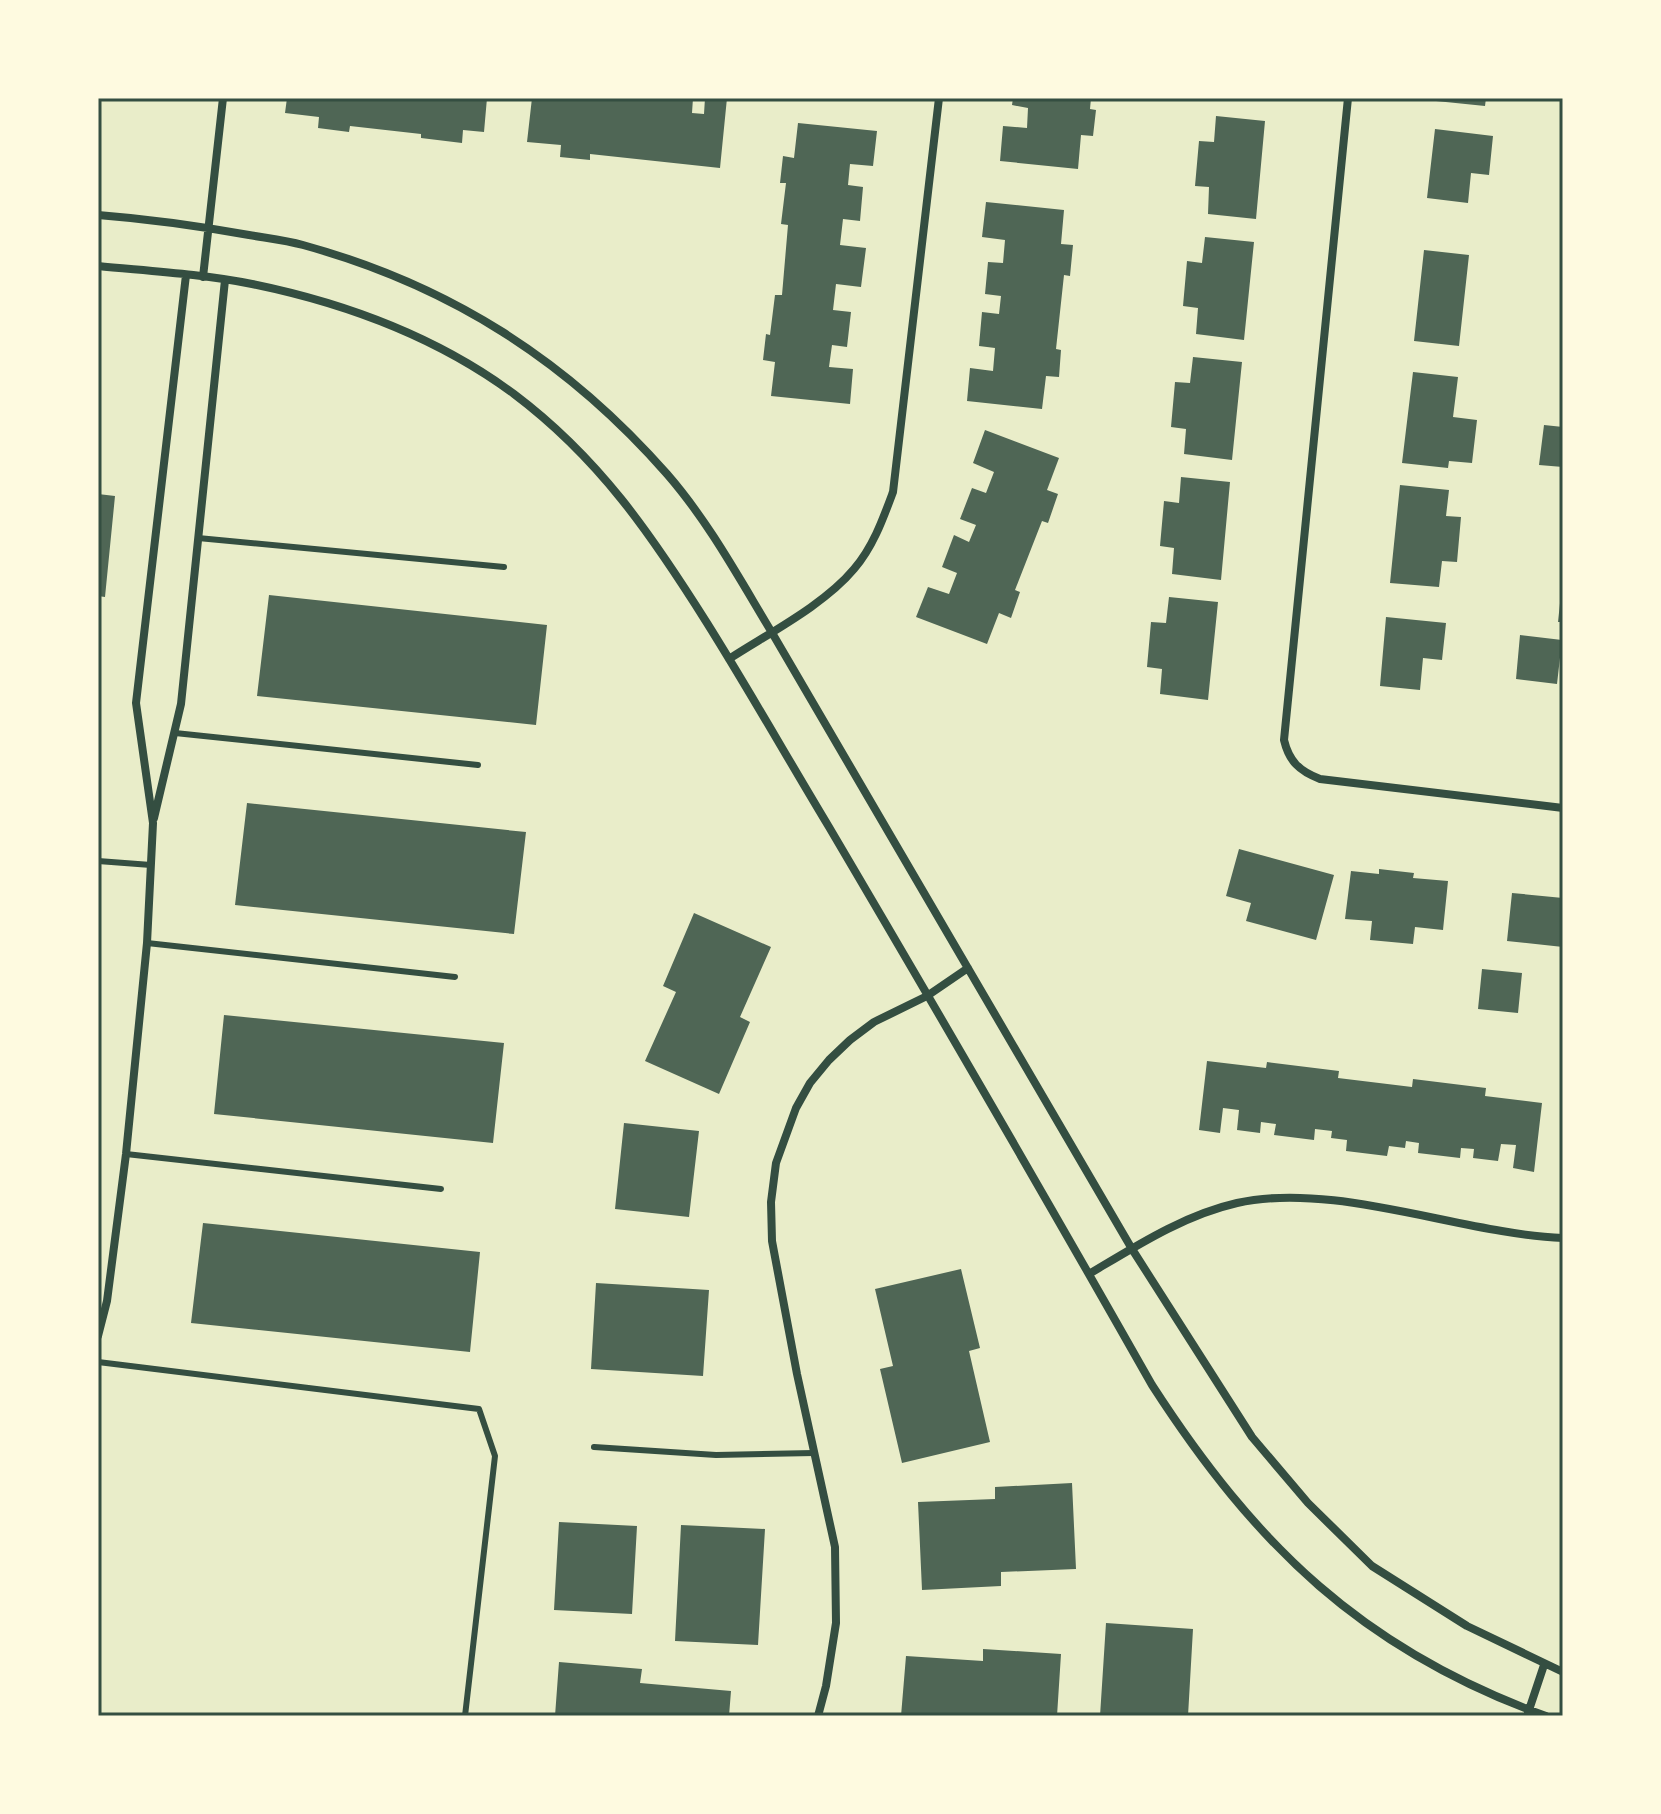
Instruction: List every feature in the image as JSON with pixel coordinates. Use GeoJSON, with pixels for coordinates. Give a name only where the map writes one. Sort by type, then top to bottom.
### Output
{"type":"FeatureCollection","features":[{"type":"Feature","properties":{"kind":"street"},"geometry":{"type":"LineString","coordinates":[[203,277],[223,98]]}},
{"type":"Feature","properties":{"kind":"street"},"geometry":{"type":"LineString","coordinates":[[729,659],[827,595],[854,569],[878,533],[893,492],[939,98]]}},
{"type":"Feature","properties":{"kind":"street"},"geometry":{"type":"LineString","coordinates":[[1348,98],[1284,740],[1287,754],[1306,774],[1320,779],[1563,808]]}},
{"type":"Feature","properties":{"kind":"street"},"geometry":{"type":"LineString","coordinates":[[98,215],[209,228],[300,244],[381,269],[458,304],[545,359],[610,413],[669,476],[709,530],[1132,1249],[1252,1437],[1308,1503],[1372,1566],[1467,1626],[1563,1672]]}},
{"type":"Feature","properties":{"kind":"street"},"geometry":{"type":"LineString","coordinates":[[98,266],[250,283],[373,317],[445,350],[512,393],[573,444],[627,503],[660,549],[729,659],[1152,1385],[1192,1447],[1238,1506],[1289,1560],[1345,1610],[1401,1648],[1460,1681],[1528,1713],[1546,1716]]}},
{"type":"Feature","properties":{"kind":"street"},"geometry":{"type":"LineString","coordinates":[[98,1336],[126,1154],[147,943],[153,823],[136,703],[186,275]]}},
{"type":"Feature","properties":{"kind":"street"},"geometry":{"type":"LineString","coordinates":[[153,823],[175,733],[225,280]]}},
{"type":"Feature","properties":{"kind":"street"},"geometry":{"type":"LineString","coordinates":[[818,1716],[836,1623],[835,1547],[772,1241],[771,1202],[776,1163],[796,1108],[810,1083],[829,1060],[874,1022],[927,996],[968,968]]}},
{"type":"Feature","properties":{"kind":"street"},"geometry":{"type":"LineString","coordinates":[[1089,1274],[1190,1218],[1263,1199],[1341,1202],[1528,1237],[1563,1238]]}},
{"type":"Feature","properties":{"kind":"street"},"geometry":{"type":"LineString","coordinates":[[1528,1713],[1544,1665]]}},
{"type":"Feature","properties":{"kind":"lane"},"geometry":{"type":"LineString","coordinates":[[198,538],[504,567]]}},
{"type":"Feature","properties":{"kind":"lane"},"geometry":{"type":"LineString","coordinates":[[175,733],[478,765]]}},
{"type":"Feature","properties":{"kind":"lane"},"geometry":{"type":"LineString","coordinates":[[98,861],[151,865]]}},
{"type":"Feature","properties":{"kind":"lane"},"geometry":{"type":"LineString","coordinates":[[147,943],[455,977]]}},
{"type":"Feature","properties":{"kind":"lane"},"geometry":{"type":"LineString","coordinates":[[126,1154],[441,1189]]}},
{"type":"Feature","properties":{"kind":"lane"},"geometry":{"type":"LineString","coordinates":[[98,1362],[479,1409],[495,1456],[465,1716]]}},
{"type":"Feature","properties":{"kind":"lane"},"geometry":{"type":"LineString","coordinates":[[594,1447],[716,1455],[814,1453]]}},
{"type":"Feature","properties":{"kind":"building"},"geometry":{"type":"Polygon","coordinates":[[[287,98],[487,98],[484,132],[463,130],[462,143],[421,138],[421,134],[350,126],[349,132],[318,128],[319,117],[285,113],[287,98]]]}},
{"type":"Feature","properties":{"kind":"building"},"geometry":{"type":"Polygon","coordinates":[[[532,98],[693,98],[692,113],[704,114],[705,98],[727,98],[720,168],[590,154],[590,160],[560,157],[561,145],[527,142],[532,98]]]}},
{"type":"Feature","properties":{"kind":"building"},"geometry":{"type":"Polygon","coordinates":[[[1013,98],[1091,98],[1090,109],[1096,110],[1093,136],[1081,135],[1078,169],[1000,161],[1003,126],[1027,128],[1028,108],[1012,105],[1013,98]]]}},
{"type":"Feature","properties":{"kind":"building"},"geometry":{"type":"Polygon","coordinates":[[[1437,98],[1486,98],[1485,106],[1436,101],[1437,98]]]}},
{"type":"Feature","properties":{"kind":"building"},"geometry":{"type":"Polygon","coordinates":[[[1216,116],[1265,121],[1256,219],[1208,214],[1209,187],[1195,186],[1199,141],[1214,142],[1216,116]]]}},
{"type":"Feature","properties":{"kind":"building"},"geometry":{"type":"Polygon","coordinates":[[[798,123],[877,131],[873,166],[850,164],[848,185],[863,187],[860,221],[843,219],[840,245],[866,248],[861,287],[836,284],[833,310],[851,312],[847,347],[832,345],[829,367],[853,369],[850,404],[771,396],[775,362],[763,360],[775,295],[782,295],[788,225],[781,224],[786,183],[780,183],[783,156],[794,158],[798,123]]]}},
{"type":"Feature","properties":{"kind":"building"},"geometry":{"type":"Polygon","coordinates":[[[1435,129],[1493,136],[1489,175],[1471,173],[1468,203],[1427,198],[1435,129]]]}},
{"type":"Feature","properties":{"kind":"building"},"geometry":{"type":"Polygon","coordinates":[[[986,202],[1064,210],[1061,244],[1073,245],[1070,276],[1064,275],[1056,349],[1061,350],[1059,377],[1046,376],[1042,409],[967,401],[970,368],[993,371],[995,348],[979,346],[982,312],[999,314],[1001,296],[985,294],[988,262],[1003,263],[1005,240],[982,237],[986,202]]]}},
{"type":"Feature","properties":{"kind":"building"},"geometry":{"type":"Polygon","coordinates":[[[1205,237],[1254,242],[1244,340],[1196,334],[1198,308],[1183,306],[1187,261],[1202,263],[1205,237]]]}},
{"type":"Feature","properties":{"kind":"building"},"geometry":{"type":"Polygon","coordinates":[[[1424,250],[1469,255],[1459,346],[1414,341],[1424,250]]]}},
{"type":"Feature","properties":{"kind":"building"},"geometry":{"type":"Polygon","coordinates":[[[1193,357],[1242,362],[1232,460],[1184,454],[1186,429],[1171,427],[1175,382],[1190,383],[1193,357]]]}},
{"type":"Feature","properties":{"kind":"building"},"geometry":{"type":"Polygon","coordinates":[[[1413,372],[1458,377],[1453,417],[1477,420],[1472,463],[1449,461],[1448,468],[1402,463],[1413,372]]]}},
{"type":"Feature","properties":{"kind":"building"},"geometry":{"type":"Polygon","coordinates":[[[1544,425],[1563,427],[1563,467],[1539,465],[1544,425]]]}},
{"type":"Feature","properties":{"kind":"building"},"geometry":{"type":"Polygon","coordinates":[[[985,430],[1059,458],[1047,490],[1058,494],[1048,523],[1042,521],[1015,590],[1020,592],[1011,618],[999,613],[987,644],[916,617],[928,587],[949,594],[957,573],[942,567],[954,535],[969,542],[976,525],[960,519],[972,488],[986,493],[994,472],[973,463],[985,430]]]}},
{"type":"Feature","properties":{"kind":"building"},"geometry":{"type":"Polygon","coordinates":[[[1181,477],[1230,482],[1221,580],[1172,574],[1174,548],[1160,546],[1164,501],[1179,503],[1181,477]]]}},
{"type":"Feature","properties":{"kind":"building"},"geometry":{"type":"Polygon","coordinates":[[[1400,485],[1449,490],[1446,516],[1461,517],[1457,562],[1442,561],[1439,587],[1390,583],[1400,485]]]}},
{"type":"Feature","properties":{"kind":"building"},"geometry":{"type":"Polygon","coordinates":[[[98,494],[115,496],[105,597],[98,596],[98,494]]]}},
{"type":"Feature","properties":{"kind":"building"},"geometry":{"type":"Polygon","coordinates":[[[1561,594],[1563,622],[1558,622],[1561,594]]]}},
{"type":"Feature","properties":{"kind":"building"},"geometry":{"type":"Polygon","coordinates":[[[269,595],[547,625],[536,725],[257,696],[269,595]]]}},
{"type":"Feature","properties":{"kind":"building"},"geometry":{"type":"Polygon","coordinates":[[[1169,597],[1218,602],[1208,700],[1160,694],[1162,669],[1147,667],[1151,622],[1166,623],[1169,597]]]}},
{"type":"Feature","properties":{"kind":"building"},"geometry":{"type":"Polygon","coordinates":[[[1386,617],[1446,623],[1442,660],[1423,658],[1420,690],[1380,686],[1386,617]]]}},
{"type":"Feature","properties":{"kind":"building"},"geometry":{"type":"Polygon","coordinates":[[[1520,635],[1562,640],[1557,684],[1516,679],[1520,635]]]}},
{"type":"Feature","properties":{"kind":"building"},"geometry":{"type":"Polygon","coordinates":[[[247,803],[526,832],[514,934],[235,905],[247,803]]]}},
{"type":"Feature","properties":{"kind":"building"},"geometry":{"type":"Polygon","coordinates":[[[1239,849],[1334,875],[1316,940],[1246,921],[1251,903],[1226,896],[1239,849]]]}},
{"type":"Feature","properties":{"kind":"building"},"geometry":{"type":"Polygon","coordinates":[[[1379,869],[1414,873],[1413,878],[1448,881],[1443,930],[1415,927],[1413,944],[1370,940],[1372,921],[1345,919],[1351,871],[1379,874],[1379,869]]]}},
{"type":"Feature","properties":{"kind":"building"},"geometry":{"type":"Polygon","coordinates":[[[1512,893],[1563,898],[1563,947],[1507,941],[1512,893]]]}},
{"type":"Feature","properties":{"kind":"building"},"geometry":{"type":"Polygon","coordinates":[[[694,913],[771,947],[740,1017],[750,1022],[719,1094],[645,1061],[676,992],[663,986],[694,913]]]}},
{"type":"Feature","properties":{"kind":"building"},"geometry":{"type":"Polygon","coordinates":[[[1482,969],[1522,973],[1518,1013],[1478,1009],[1482,969]]]}},
{"type":"Feature","properties":{"kind":"building"},"geometry":{"type":"Polygon","coordinates":[[[224,1015],[504,1043],[493,1143],[214,1114],[224,1015]]]}},
{"type":"Feature","properties":{"kind":"building"},"geometry":{"type":"Polygon","coordinates":[[[1207,1061],[1266,1068],[1267,1062],[1339,1071],[1338,1078],[1412,1087],[1413,1079],[1486,1088],[1485,1096],[1542,1103],[1534,1172],[1513,1168],[1516,1145],[1501,1144],[1498,1161],[1473,1158],[1474,1149],[1461,1148],[1460,1158],[1418,1153],[1419,1143],[1406,1141],[1405,1148],[1389,1146],[1387,1156],[1346,1151],[1347,1140],[1331,1138],[1332,1131],[1315,1129],[1314,1140],[1274,1135],[1276,1124],[1261,1122],[1260,1133],[1237,1130],[1239,1110],[1223,1108],[1220,1133],[1199,1130],[1207,1061]]]}},
{"type":"Feature","properties":{"kind":"building"},"geometry":{"type":"Polygon","coordinates":[[[624,1123],[699,1131],[689,1217],[615,1209],[624,1123]]]}},
{"type":"Feature","properties":{"kind":"building"},"geometry":{"type":"Polygon","coordinates":[[[203,1223],[480,1252],[470,1352],[191,1323],[203,1223]]]}},
{"type":"Feature","properties":{"kind":"building"},"geometry":{"type":"Polygon","coordinates":[[[961,1269],[980,1348],[969,1351],[990,1442],[902,1463],[880,1369],[893,1366],[875,1289],[961,1269]]]}},
{"type":"Feature","properties":{"kind":"building"},"geometry":{"type":"Polygon","coordinates":[[[596,1283],[709,1290],[703,1376],[591,1369],[596,1283]]]}},
{"type":"Feature","properties":{"kind":"building"},"geometry":{"type":"Polygon","coordinates":[[[1072,1483],[1076,1569],[1001,1572],[1001,1586],[922,1590],[918,1502],[995,1499],[995,1487],[1072,1483]]]}},
{"type":"Feature","properties":{"kind":"building"},"geometry":{"type":"Polygon","coordinates":[[[559,1522],[637,1526],[632,1614],[554,1610],[559,1522]]]}},
{"type":"Feature","properties":{"kind":"building"},"geometry":{"type":"Polygon","coordinates":[[[681,1525],[765,1529],[758,1645],[675,1641],[681,1525]]]}},
{"type":"Feature","properties":{"kind":"building"},"geometry":{"type":"Polygon","coordinates":[[[1106,1623],[1193,1629],[1188,1716],[1100,1716],[1106,1623]]]}},
{"type":"Feature","properties":{"kind":"building"},"geometry":{"type":"Polygon","coordinates":[[[983,1649],[1061,1654],[1057,1716],[901,1716],[906,1656],[983,1661],[983,1649]]]}},
{"type":"Feature","properties":{"kind":"building"},"geometry":{"type":"Polygon","coordinates":[[[559,1662],[642,1669],[640,1683],[731,1691],[729,1716],[555,1716],[559,1662]]]}}]}
